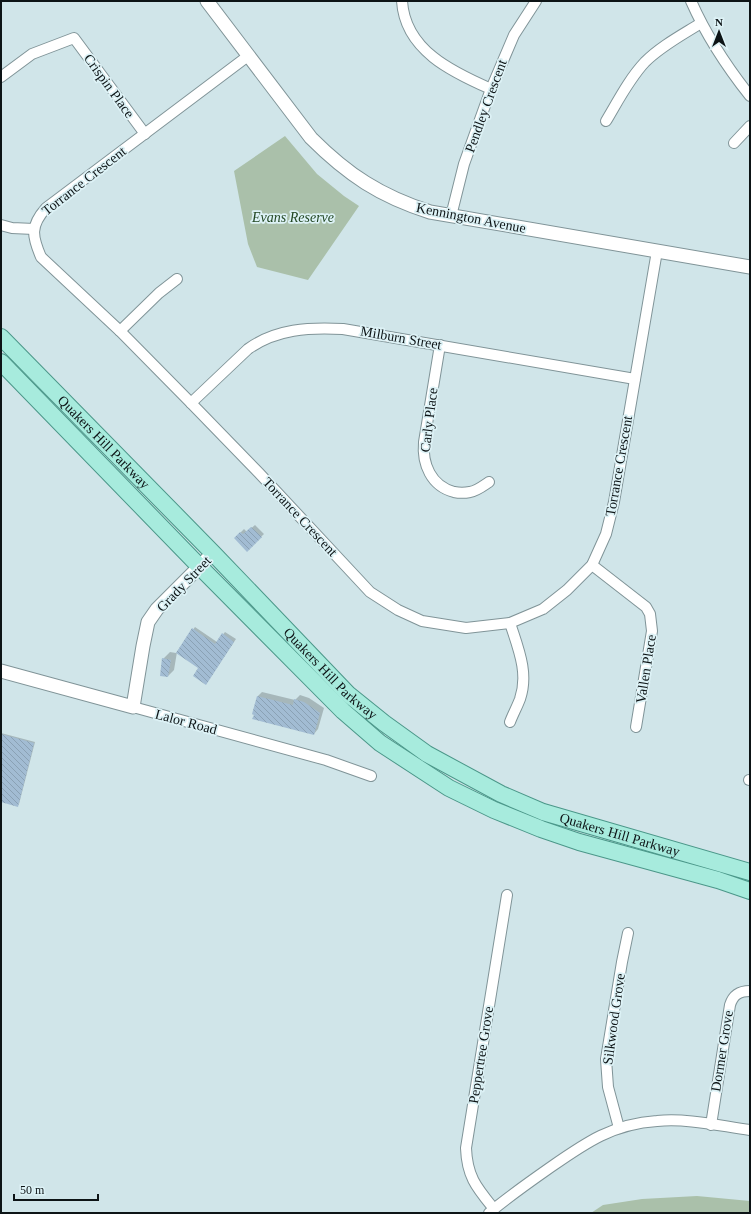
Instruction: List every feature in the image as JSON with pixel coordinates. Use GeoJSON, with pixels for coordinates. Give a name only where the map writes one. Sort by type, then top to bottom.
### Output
{"type":"FeatureCollection","features":[{"type":"Feature","properties":{"kind":"main road","name":"Quakers Hill Parkway"},"geometry":{"type":"LineString","coordinates":[[1,337],[213,553],[348,694],[384,723],[427,754],[501,794],[543,812],[750,872]]}},
{"type":"Feature","properties":{"kind":"main road","name":"Quakers Hill Parkway"},"geometry":{"type":"LineString","coordinates":[[1,362],[343,712],[380,743],[449,788],[494,810],[541,829],[579,842],[718,880],[750,891]]}},
{"type":"Feature","properties":{"kind":"street","name":"Kennington Avenue"},"geometry":{"type":"LineString","coordinates":[[207,1],[311,138],[330,158],[348,172],[386,196],[415,208],[430,212],[750,267]]}},
{"type":"Feature","properties":{"kind":"street"},"geometry":{"type":"LineString","coordinates":[[402,1],[407,24],[423,49],[441,64],[468,79],[491,89]]}},
{"type":"Feature","properties":{"kind":"street","name":"Pendley Crescent"},"geometry":{"type":"LineString","coordinates":[[451,216],[464,164],[491,89],[514,35],[536,1]]}},
{"type":"Feature","properties":{"kind":"street"},"geometry":{"type":"LineString","coordinates":[[691,1],[701,23],[732,72],[750,96]]}},
{"type":"Feature","properties":{"kind":"street"},"geometry":{"type":"LineString","coordinates":[[606,121],[627,86],[646,62],[672,40],[701,23]]}},
{"type":"Feature","properties":{"kind":"street","name":"Crispin Place"},"geometry":{"type":"LineString","coordinates":[[1,77],[32,54],[74,38],[145,134]]}},
{"type":"Feature","properties":{"kind":"street","name":"Torrance Crescent"},"geometry":{"type":"LineString","coordinates":[[248,56],[46,208],[38,218],[34,229],[36,244],[41,257],[120,331],[191,403],[259,473],[370,592],[398,610],[422,621],[466,628],[510,623],[543,609],[567,590],[592,565],[606,534],[614,502],[657,251]]}},
{"type":"Feature","properties":{"kind":"street"},"geometry":{"type":"LineString","coordinates":[[734,142],[750,126]]}},
{"type":"Feature","properties":{"kind":"street"},"geometry":{"type":"LineString","coordinates":[[1,225],[12,228],[34,229]]}},
{"type":"Feature","properties":{"kind":"street"},"geometry":{"type":"LineString","coordinates":[[120,331],[159,293],[177,279]]}},
{"type":"Feature","properties":{"kind":"street","name":"Milburn Street"},"geometry":{"type":"LineString","coordinates":[[191,403],[248,349],[258,342],[283,332],[324,328],[343,329],[635,379]]}},
{"type":"Feature","properties":{"kind":"street","name":"Carly Place"},"geometry":{"type":"LineString","coordinates":[[440,345],[424,442],[427,468],[437,483],[452,491],[468,493],[489,482]]}},
{"type":"Feature","properties":{"kind":"street","name":"Grady Street"},"geometry":{"type":"LineString","coordinates":[[133,707],[142,646],[148,622],[157,609],[213,553]]}},
{"type":"Feature","properties":{"kind":"street","name":"Vallen Place"},"geometry":{"type":"LineString","coordinates":[[592,565],[646,607],[650,614],[652,631],[636,727]]}},
{"type":"Feature","properties":{"kind":"street"},"geometry":{"type":"LineString","coordinates":[[510,623],[522,660],[524,677],[520,698],[510,722]]}},
{"type":"Feature","properties":{"kind":"street","name":"Lalor Road"},"geometry":{"type":"LineString","coordinates":[[1,671],[61,689],[133,707],[326,760],[371,776]]}},
{"type":"Feature","properties":{"kind":"street","name":"Peppertree Grove"},"geometry":{"type":"LineString","coordinates":[[492,1211],[470,1175],[466,1148],[507,895]]}},
{"type":"Feature","properties":{"kind":"street","name":"Silkwood Grove"},"geometry":{"type":"LineString","coordinates":[[619,1128],[608,1087],[606,1059],[628,933]]}},
{"type":"Feature","properties":{"kind":"street","name":"Dormer Grove"},"geometry":{"type":"LineString","coordinates":[[711,1125],[730,1005],[734,996],[738,993],[750,991]]}},
{"type":"Feature","properties":{"kind":"street"},"geometry":{"type":"LineString","coordinates":[[492,1211],[509,1197],[580,1147],[596,1137],[619,1128],[633,1124],[657,1121],[683,1121],[750,1130]]}},
{"type":"Feature","properties":{"kind":"green space","name":"Evans Reserve"},"geometry":{"type":"Polygon","coordinates":[[[285,136],[317,174],[359,206],[308,280],[257,267],[248,244],[234,171],[285,136]]]}},
{"type":"Feature","properties":{"kind":"green space"},"geometry":{"type":"Polygon","coordinates":[[[697,1196],[750,1201],[750,1213],[591,1213],[603,1205],[642,1199],[697,1196]]]}},
{"type":"Feature","properties":{"kind":"building"},"geometry":{"type":"Polygon","coordinates":[[[251,527],[262,537],[247,552],[234,538],[240,532],[243,534],[251,527]]]}},
{"type":"Feature","properties":{"kind":"building"},"geometry":{"type":"Polygon","coordinates":[[[192,628],[215,644],[222,633],[234,642],[206,685],[193,676],[198,668],[176,653],[192,628]]]}},
{"type":"Feature","properties":{"kind":"building"},"geometry":{"type":"Polygon","coordinates":[[[162,658],[171,660],[168,677],[160,676],[162,658]]]}},
{"type":"Feature","properties":{"kind":"building"},"geometry":{"type":"Polygon","coordinates":[[[257,696],[293,705],[294,699],[304,702],[320,713],[314,735],[252,719],[257,696]]]}},
{"type":"Feature","properties":{"kind":"building"},"geometry":{"type":"Polygon","coordinates":[[[1,734],[34,743],[18,807],[1,802],[1,734]]]}}]}
